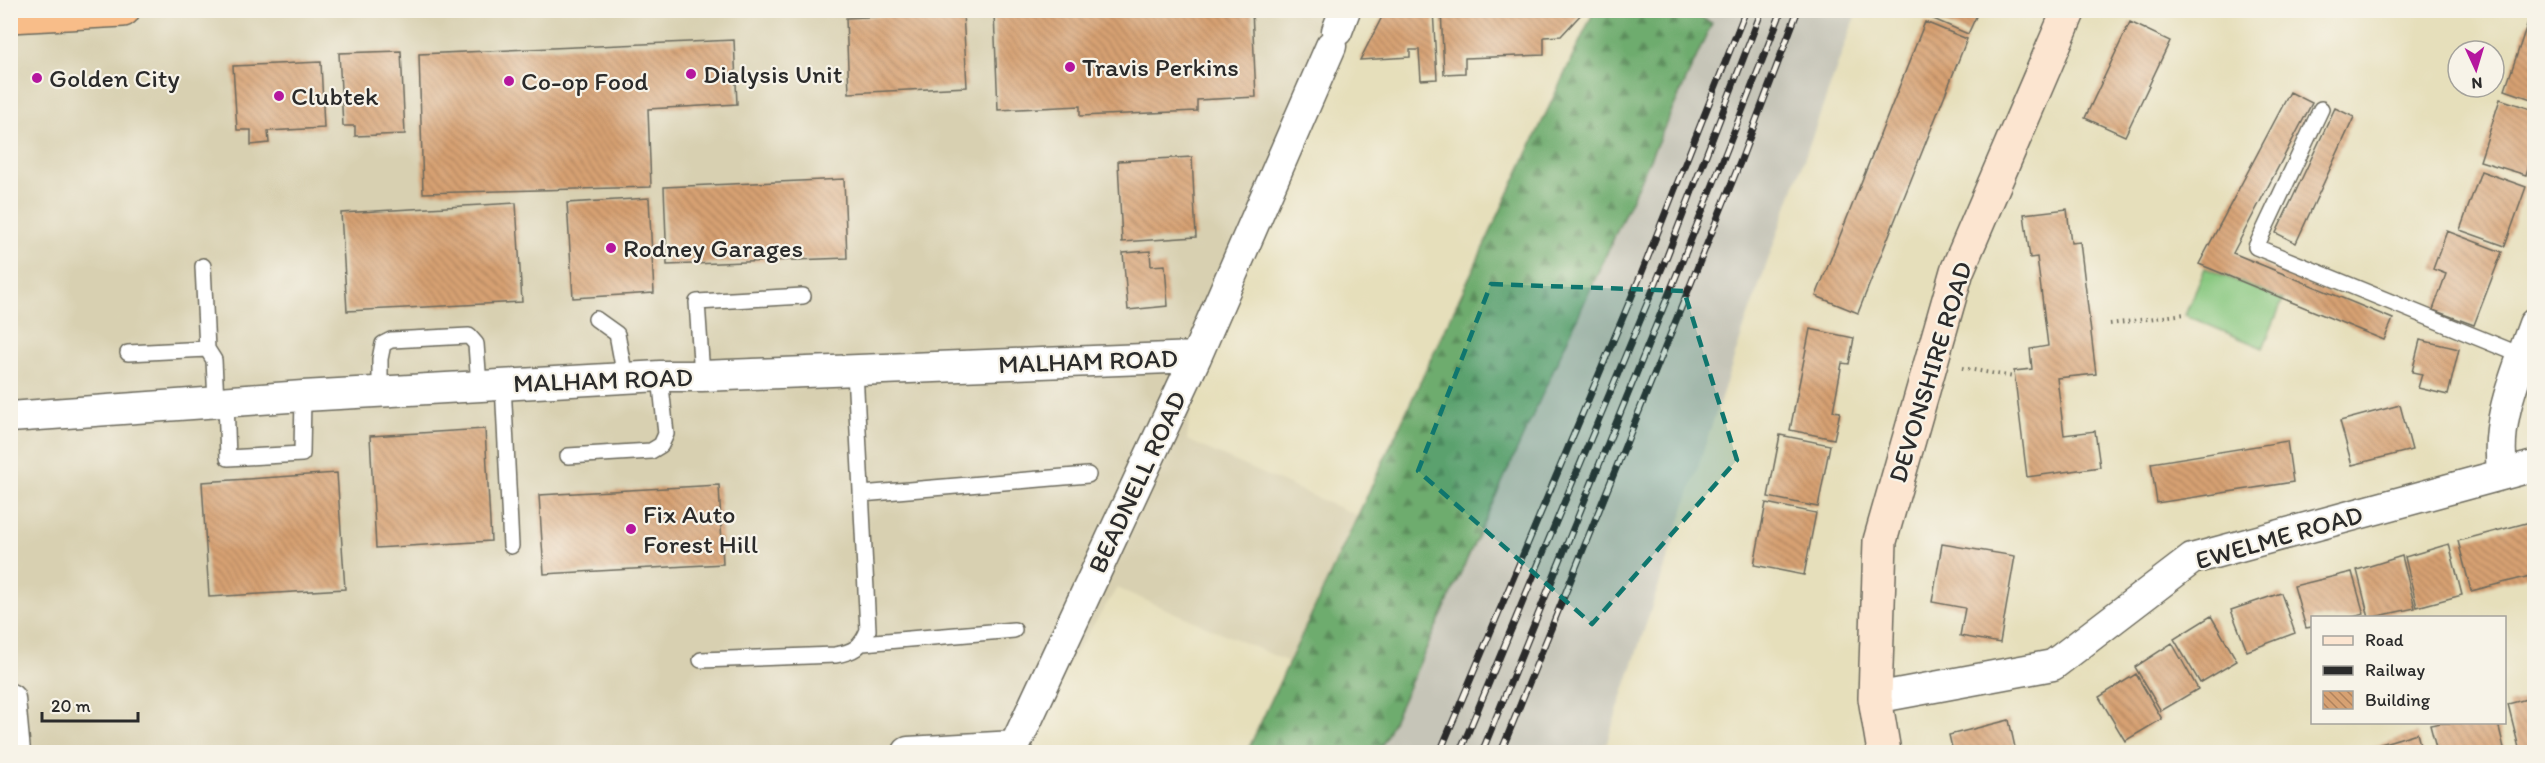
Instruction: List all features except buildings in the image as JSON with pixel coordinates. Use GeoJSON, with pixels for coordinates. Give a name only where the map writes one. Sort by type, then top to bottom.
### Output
{"type":"FeatureCollection","features":[{"type":"Feature","properties":{"kind":"highway"},"geometry":{"type":"LineString","coordinates":[[10,16],[123,10]]}},
{"type":"Feature","properties":{"kind":"street","name":"DEVONSHIRE ROAD"},"geometry":{"type":"LineString","coordinates":[[1884,753],[1875,698],[1880,541],[1957,270],[2069,10]]}},
{"type":"Feature","properties":{"kind":"street","name":"BEADNELL ROAD"},"geometry":{"type":"LineString","coordinates":[[1013,749],[1196,357],[1338,29]]}},
{"type":"Feature","properties":{"kind":"street"},"geometry":{"type":"LineString","coordinates":[[2503,474],[2499,453],[2503,418],[2535,324]]}},
{"type":"Feature","properties":{"kind":"street","name":"MALHAM ROAD"},"geometry":{"type":"LineString","coordinates":[[10,417],[221,401],[660,376],[1196,357]]}},
{"type":"Feature","properties":{"kind":"street","name":"EWELME ROAD"},"geometry":{"type":"LineString","coordinates":[[1875,698],[2053,666],[2192,559],[2535,466]]}},
{"type":"Feature","properties":{"kind":"street"},"geometry":{"type":"LineString","coordinates":[[10,699],[15,753]]}},
{"type":"Feature","properties":{"kind":"street"},"geometry":{"type":"LineString","coordinates":[[908,753],[1013,749]]}},
{"type":"Feature","properties":{"kind":"lane"},"geometry":{"type":"LineString","coordinates":[[2321,109],[2256,248],[2523,356]]}},
{"type":"Feature","properties":{"kind":"lane"},"geometry":{"type":"LineString","coordinates":[[203,266],[207,349],[214,360],[228,458],[302,454],[303,396]]}},
{"type":"Feature","properties":{"kind":"lane"},"geometry":{"type":"LineString","coordinates":[[702,376],[697,302],[803,296]]}},
{"type":"Feature","properties":{"kind":"lane"},"geometry":{"type":"LineString","coordinates":[[596,319],[617,334],[625,378]]}},
{"type":"Feature","properties":{"kind":"lane"},"geometry":{"type":"LineString","coordinates":[[380,392],[380,359],[383,344],[391,340],[469,336],[476,344],[491,385],[511,546]]}},
{"type":"Feature","properties":{"kind":"lane"},"geometry":{"type":"LineString","coordinates":[[128,353],[207,349]]}},
{"type":"Feature","properties":{"kind":"lane"},"geometry":{"type":"LineString","coordinates":[[701,660],[835,655],[852,652],[863,643],[868,630],[855,370]]}},
{"type":"Feature","properties":{"kind":"lane"},"geometry":{"type":"LineString","coordinates":[[568,456],[651,451],[661,445],[666,434],[660,376]]}},
{"type":"Feature","properties":{"kind":"lane"},"geometry":{"type":"LineString","coordinates":[[861,494],[1088,475]]}},
{"type":"Feature","properties":{"kind":"lane"},"geometry":{"type":"LineString","coordinates":[[863,643],[1014,630]]}},
{"type":"Feature","properties":{"kind":"path"},"geometry":{"type":"LineString","coordinates":[[2110,324],[2186,314]]}},
{"type":"Feature","properties":{"kind":"path"},"geometry":{"type":"LineString","coordinates":[[1931,363],[2014,377]]}},
{"type":"Feature","properties":{"kind":"highlighted area"},"geometry":{"type":"Polygon","coordinates":[[[1491,284],[1684,291],[1737,460],[1592,624],[1418,471],[1491,284]]]}},
{"type":"Feature","properties":{"kind":"shaded area"},"geometry":{"type":"Polygon","coordinates":[[[32,10],[1345,11],[1196,357],[1187,440],[1356,515],[1289,662],[1117,588],[1015,746],[908,752],[15,752],[10,699],[10,12],[32,10]]]}},
{"type":"Feature","properties":{"kind":"shaded area"},"geometry":{"type":"Polygon","coordinates":[[[1687,11],[1857,11],[1747,319],[1607,742],[1598,752],[1379,752],[1712,24],[1687,11]]]}},
{"type":"Feature","properties":{"kind":"green space"},"geometry":{"type":"Polygon","coordinates":[[[1594,11],[1687,11],[1712,23],[1379,752],[1247,752],[1594,11]]]}},
{"type":"Feature","properties":{"kind":"green space"},"geometry":{"type":"Polygon","coordinates":[[[2205,268],[2283,300],[2263,348],[2185,315],[2205,268]]]}},
{"type":"Feature","properties":{"kind":"railway"},"geometry":{"type":"LineString","coordinates":[[1440,752],[1642,272],[1746,10]]}},
{"type":"Feature","properties":{"kind":"railway"},"geometry":{"type":"LineString","coordinates":[[1460,752],[1667,256],[1762,10]]}},
{"type":"Feature","properties":{"kind":"railway"},"geometry":{"type":"LineString","coordinates":[[1482,752],[1782,10]]}},
{"type":"Feature","properties":{"kind":"railway"},"geometry":{"type":"LineString","coordinates":[[1501,752],[1741,160],[1798,10]]}},
{"type":"Feature","properties":{"kind":"place","name":"Travis Perkins"},"geometry":{"type":"Point","coordinates":[1070,67]}},
{"type":"Feature","properties":{"kind":"place","name":"Dialysis Unit"},"geometry":{"type":"Point","coordinates":[691,74]}},
{"type":"Feature","properties":{"kind":"place","name":"Golden City"},"geometry":{"type":"Point","coordinates":[37,78]}},
{"type":"Feature","properties":{"kind":"place","name":"Co-op Food"},"geometry":{"type":"Point","coordinates":[509,81]}},
{"type":"Feature","properties":{"kind":"place","name":"Clubtek"},"geometry":{"type":"Point","coordinates":[279,96]}},
{"type":"Feature","properties":{"kind":"place","name":"Rodney Garages"},"geometry":{"type":"Point","coordinates":[611,248]}},
{"type":"Feature","properties":{"kind":"place","name":"Fix Auto Forest Hill"},"geometry":{"type":"Point","coordinates":[631,529]}}]}
